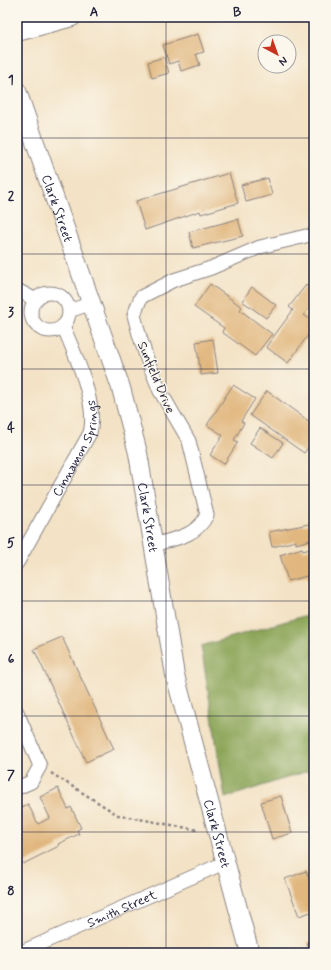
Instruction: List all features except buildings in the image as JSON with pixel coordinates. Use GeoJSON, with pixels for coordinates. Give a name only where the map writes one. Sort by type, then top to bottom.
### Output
{"type":"FeatureCollection","features":[{"type":"Feature","properties":{"kind":"main road"},"geometry":{"type":"LineString","coordinates":[[17,32],[72,17]]}},
{"type":"Feature","properties":{"kind":"main road","name":"Clark Street"},"geometry":{"type":"LineString","coordinates":[[17,91],[121,388],[138,454],[152,546],[175,675],[224,863],[250,953]]}},
{"type":"Feature","properties":{"kind":"street","name":"Sunfield Drive"},"geometry":{"type":"LineString","coordinates":[[152,546],[194,532],[203,524],[207,515],[189,441],[160,391],[139,334],[134,315],[141,297],[174,280],[211,268],[260,247],[306,236]]}},
{"type":"Feature","properties":{"kind":"street"},"geometry":{"type":"LineString","coordinates":[[17,290],[36,300]]}},
{"type":"Feature","properties":{"kind":"street"},"geometry":{"type":"LineString","coordinates":[[45,294],[56,294],[65,301],[69,311],[68,317],[63,326],[53,331],[47,331],[37,326],[33,322],[31,310],[36,300],[45,294]]}},
{"type":"Feature","properties":{"kind":"street"},"geometry":{"type":"LineString","coordinates":[[69,311],[92,303]]}},
{"type":"Feature","properties":{"kind":"street","name":"Cinnamon Springs"},"geometry":{"type":"LineString","coordinates":[[17,563],[92,427],[90,404],[63,326]]}},
{"type":"Feature","properties":{"kind":"street"},"geometry":{"type":"LineString","coordinates":[[17,712],[40,766],[31,782],[17,788]]}},
{"type":"Feature","properties":{"kind":"street","name":"Smith Street"},"geometry":{"type":"LineString","coordinates":[[19,953],[224,863]]}},
{"type":"Feature","properties":{"kind":"path"},"geometry":{"type":"LineString","coordinates":[[40,766],[118,815],[198,830]]}},
{"type":"Feature","properties":{"kind":"green space"},"geometry":{"type":"Polygon","coordinates":[[[314,613],[314,769],[225,798],[201,646],[314,613]]]}}]}
